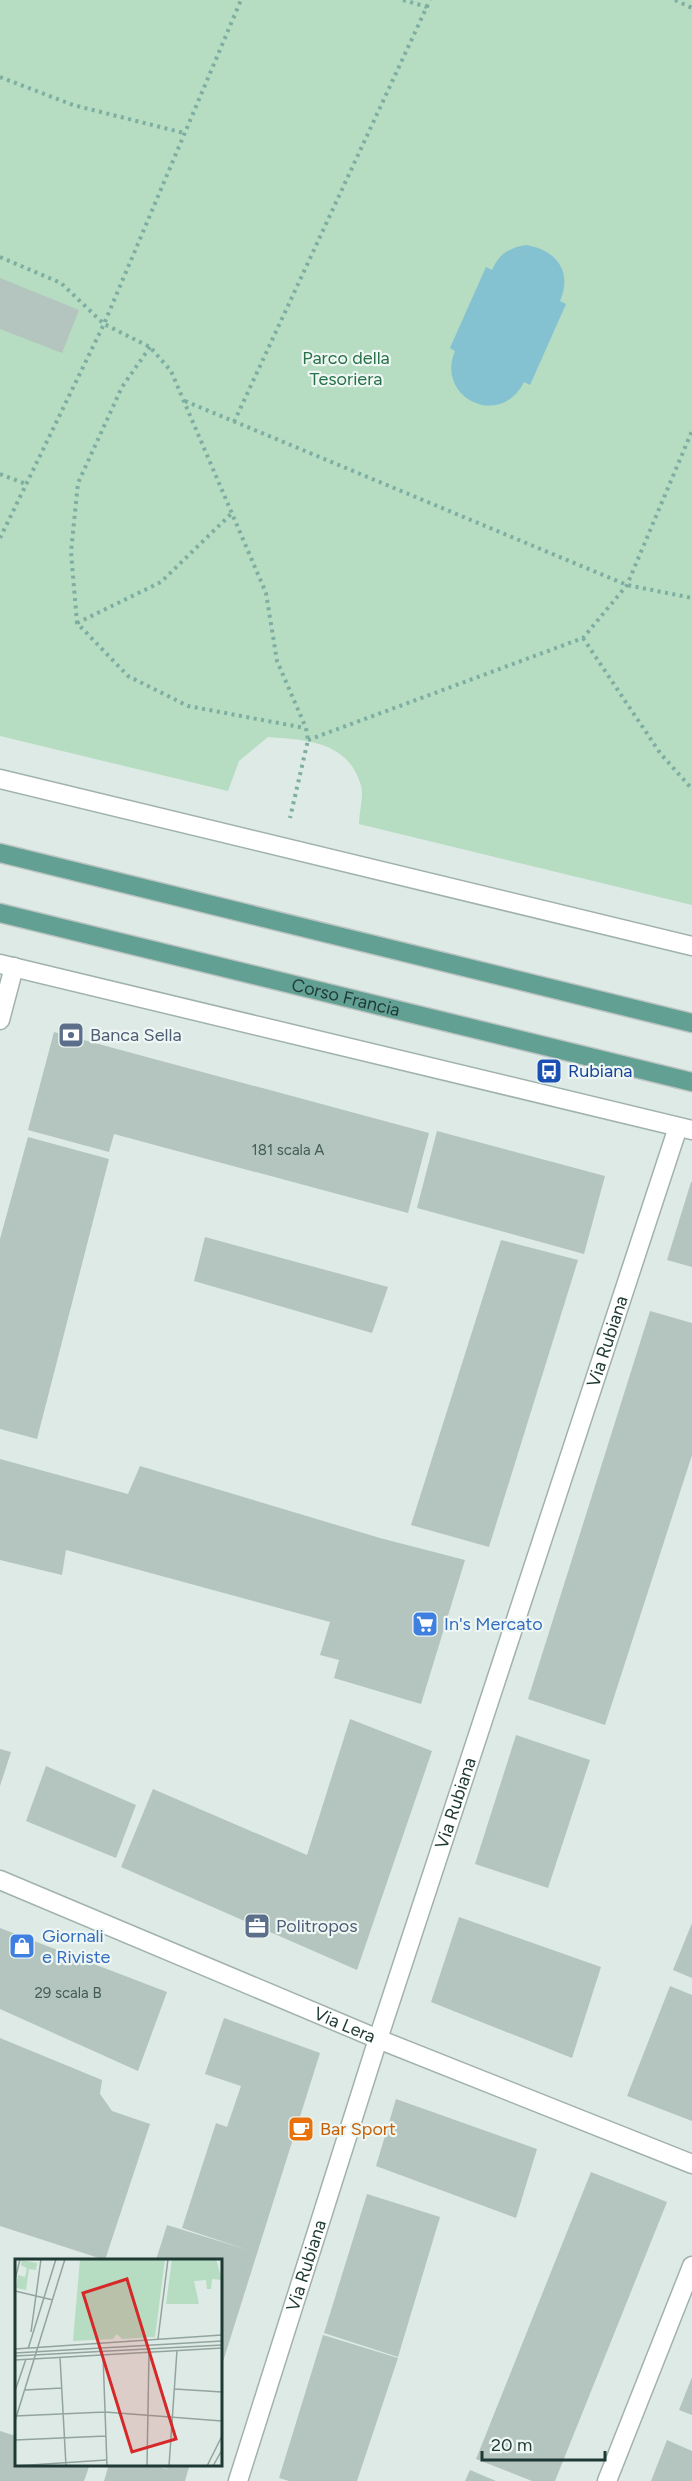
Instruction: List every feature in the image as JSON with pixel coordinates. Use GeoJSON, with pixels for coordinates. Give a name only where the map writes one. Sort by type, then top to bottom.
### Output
{"type":"FeatureCollection","features":[{"type":"Feature","properties":{"kind":"main road"},"geometry":{"type":"LineString","coordinates":[[0,853],[692,1023]]}},
{"type":"Feature","properties":{"kind":"main road","name":"Corso Francia"},"geometry":{"type":"LineString","coordinates":[[0,913],[692,1083]]}},
{"type":"Feature","properties":{"kind":"street"},"geometry":{"type":"LineString","coordinates":[[0,779],[692,946]]}},
{"type":"Feature","properties":{"kind":"street"},"geometry":{"type":"LineString","coordinates":[[0,1020],[7,965],[685,1128]]}},
{"type":"Feature","properties":{"kind":"street","name":"Via Rubiana"},"geometry":{"type":"LineString","coordinates":[[238,2481],[378,2039],[685,1128]]}},
{"type":"Feature","properties":{"kind":"street","name":"Via Lera"},"geometry":{"type":"LineString","coordinates":[[0,1880],[378,2039],[692,2164]]}},
{"type":"Feature","properties":{"kind":"street"},"geometry":{"type":"LineString","coordinates":[[607,2481],[692,2266]]}},
{"type":"Feature","properties":{"kind":"path"},"geometry":{"type":"LineString","coordinates":[[0,538],[104,324],[241,0]]}},
{"type":"Feature","properties":{"kind":"path"},"geometry":{"type":"LineString","coordinates":[[403,0],[427,7]]}},
{"type":"Feature","properties":{"kind":"path"},"geometry":{"type":"LineString","coordinates":[[234,422],[430,0]]}},
{"type":"Feature","properties":{"kind":"path"},"geometry":{"type":"LineString","coordinates":[[675,0],[692,8]]}},
{"type":"Feature","properties":{"kind":"path"},"geometry":{"type":"LineString","coordinates":[[0,77],[73,105],[184,133]]}},
{"type":"Feature","properties":{"kind":"path"},"geometry":{"type":"LineString","coordinates":[[0,257],[61,283],[104,324],[150,347],[171,371],[266,593],[277,661],[309,740],[283,848]]}},
{"type":"Feature","properties":{"kind":"path"},"geometry":{"type":"LineString","coordinates":[[150,347],[122,387],[78,483],[71,552],[77,623],[128,676],[188,706],[306,728]]}},
{"type":"Feature","properties":{"kind":"path"},"geometry":{"type":"LineString","coordinates":[[184,400],[627,585],[692,598]]}},
{"type":"Feature","properties":{"kind":"path"},"geometry":{"type":"LineString","coordinates":[[309,740],[583,638],[627,585],[692,431]]}},
{"type":"Feature","properties":{"kind":"path"},"geometry":{"type":"LineString","coordinates":[[0,474],[26,484]]}},
{"type":"Feature","properties":{"kind":"path"},"geometry":{"type":"LineString","coordinates":[[77,623],[161,582],[232,513]]}},
{"type":"Feature","properties":{"kind":"path"},"geometry":{"type":"LineString","coordinates":[[583,638],[660,753],[692,789]]}},
{"type":"Feature","properties":{"kind":"green space","name":"Parco della Tesoriera"},"geometry":{"type":"Polygon","coordinates":[[[0,0],[692,0],[692,905],[359,824],[362,790],[355,771],[347,760],[336,752],[311,742],[268,737],[239,761],[228,791],[0,736],[0,0]]]}},
{"type":"Feature","properties":{"kind":"water"},"geometry":{"type":"Polygon","coordinates":[[[526,245],[546,252],[559,264],[564,280],[564,290],[560,301],[566,304],[530,385],[524,382],[513,396],[500,404],[486,405],[473,402],[462,394],[454,382],[451,368],[455,351],[450,348],[486,267],[492,270],[505,253],[526,245]]]}},
{"type":"Feature","properties":{"kind":"building"},"geometry":{"type":"Polygon","coordinates":[[[0,278],[79,310],[62,353],[0,329],[0,278]]]}},
{"type":"Feature","properties":{"kind":"building"},"geometry":{"type":"Polygon","coordinates":[[[54,1032],[429,1133],[408,1213],[114,1134],[109,1152],[28,1130],[54,1032]]]}},
{"type":"Feature","properties":{"kind":"building"},"geometry":{"type":"Polygon","coordinates":[[[437,1131],[605,1176],[584,1254],[417,1208],[437,1131]]]}},
{"type":"Feature","properties":{"kind":"building"},"geometry":{"type":"Polygon","coordinates":[[[28,1137],[109,1159],[37,1439],[0,1429],[0,1239],[28,1137]]]}},
{"type":"Feature","properties":{"kind":"building"},"geometry":{"type":"Polygon","coordinates":[[[692,1182],[692,1267],[667,1260],[692,1182]]]}},
{"type":"Feature","properties":{"kind":"building"},"geometry":{"type":"Polygon","coordinates":[[[205,1237],[388,1287],[372,1333],[194,1281],[205,1237]]]}},
{"type":"Feature","properties":{"kind":"building"},"geometry":{"type":"Polygon","coordinates":[[[501,1240],[578,1260],[489,1547],[411,1525],[501,1240]]]}},
{"type":"Feature","properties":{"kind":"building"},"geometry":{"type":"Polygon","coordinates":[[[650,1311],[692,1323],[692,1455],[605,1725],[528,1699],[650,1311]]]}},
{"type":"Feature","properties":{"kind":"building"},"geometry":{"type":"Polygon","coordinates":[[[0,1459],[128,1494],[140,1466],[380,1538],[465,1560],[421,1704],[334,1678],[339,1660],[320,1655],[330,1622],[66,1550],[62,1575],[0,1560],[0,1459]]]}},
{"type":"Feature","properties":{"kind":"building"},"geometry":{"type":"Polygon","coordinates":[[[350,1719],[432,1751],[357,1970],[121,1867],[153,1789],[307,1855],[350,1719]]]}},
{"type":"Feature","properties":{"kind":"building"},"geometry":{"type":"Polygon","coordinates":[[[516,1735],[590,1760],[548,1888],[475,1864],[516,1735]]]}},
{"type":"Feature","properties":{"kind":"building"},"geometry":{"type":"Polygon","coordinates":[[[0,1749],[11,1752],[0,1786],[0,1749]]]}},
{"type":"Feature","properties":{"kind":"building"},"geometry":{"type":"Polygon","coordinates":[[[46,1766],[136,1805],[116,1858],[26,1821],[46,1766]]]}},
{"type":"Feature","properties":{"kind":"building"},"geometry":{"type":"Polygon","coordinates":[[[459,1917],[601,1967],[572,2058],[431,2002],[459,1917]]]}},
{"type":"Feature","properties":{"kind":"building"},"geometry":{"type":"Polygon","coordinates":[[[692,1923],[692,1978],[673,1970],[692,1923]]]}},
{"type":"Feature","properties":{"kind":"building"},"geometry":{"type":"Polygon","coordinates":[[[0,1928],[167,1992],[138,2071],[0,2009],[0,1928]]]}},
{"type":"Feature","properties":{"kind":"building"},"geometry":{"type":"Polygon","coordinates":[[[670,1986],[692,1995],[692,2121],[627,2096],[670,1986]]]}},
{"type":"Feature","properties":{"kind":"building"},"geometry":{"type":"Polygon","coordinates":[[[224,2018],[320,2053],[222,2365],[222,2259],[156,2259],[167,2225],[248,2250],[182,2228],[216,2123],[227,2127],[241,2086],[205,2074],[224,2018]]]}},
{"type":"Feature","properties":{"kind":"building"},"geometry":{"type":"Polygon","coordinates":[[[0,2038],[102,2080],[100,2094],[112,2111],[150,2124],[105,2259],[0,2226],[0,2038]]]}},
{"type":"Feature","properties":{"kind":"building"},"geometry":{"type":"Polygon","coordinates":[[[396,2099],[537,2149],[516,2218],[376,2166],[396,2099]]]}},
{"type":"Feature","properties":{"kind":"building"},"geometry":{"type":"Polygon","coordinates":[[[591,2172],[667,2202],[555,2481],[532,2481],[476,2459],[591,2172]]]}},
{"type":"Feature","properties":{"kind":"building"},"geometry":{"type":"Polygon","coordinates":[[[367,2194],[440,2217],[398,2357],[324,2333],[367,2194]]]}},
{"type":"Feature","properties":{"kind":"building"},"geometry":{"type":"Polygon","coordinates":[[[323,2335],[398,2358],[357,2481],[289,2481],[279,2478],[323,2335]]]}},
{"type":"Feature","properties":{"kind":"building"},"geometry":{"type":"Polygon","coordinates":[[[692,2377],[692,2415],[679,2410],[692,2377]]]}},
{"type":"Feature","properties":{"kind":"building"},"geometry":{"type":"Polygon","coordinates":[[[0,2431],[15,2436],[15,2466],[89,2466],[84,2481],[0,2481],[0,2431]]]}},
{"type":"Feature","properties":{"kind":"building"},"geometry":{"type":"Polygon","coordinates":[[[667,2440],[692,2451],[692,2481],[651,2481],[667,2440]]]}},
{"type":"Feature","properties":{"kind":"building"},"geometry":{"type":"Polygon","coordinates":[[[108,2466],[158,2466],[169,2470],[162,2466],[189,2466],[185,2481],[104,2481],[108,2466]]]}},
{"type":"Feature","properties":{"kind":"building"},"geometry":{"type":"Polygon","coordinates":[[[470,2470],[496,2481],[465,2481],[470,2470]]]}},
{"type":"Feature","properties":{"kind":"place","name":"Banca Sella"},"geometry":{"type":"Point","coordinates":[71,1035]}},
{"type":"Feature","properties":{"kind":"place","name":"Rubiana"},"geometry":{"type":"Point","coordinates":[549,1071]}},
{"type":"Feature","properties":{"kind":"place","name":"In's Mercato"},"geometry":{"type":"Point","coordinates":[425,1624]}},
{"type":"Feature","properties":{"kind":"place","name":"Politropos"},"geometry":{"type":"Point","coordinates":[257,1926]}},
{"type":"Feature","properties":{"kind":"place","name":"Giornali e Riviste"},"geometry":{"type":"Point","coordinates":[22,1946]}},
{"type":"Feature","properties":{"kind":"place","name":"Bar Sport"},"geometry":{"type":"Point","coordinates":[301,2129]}}]}
